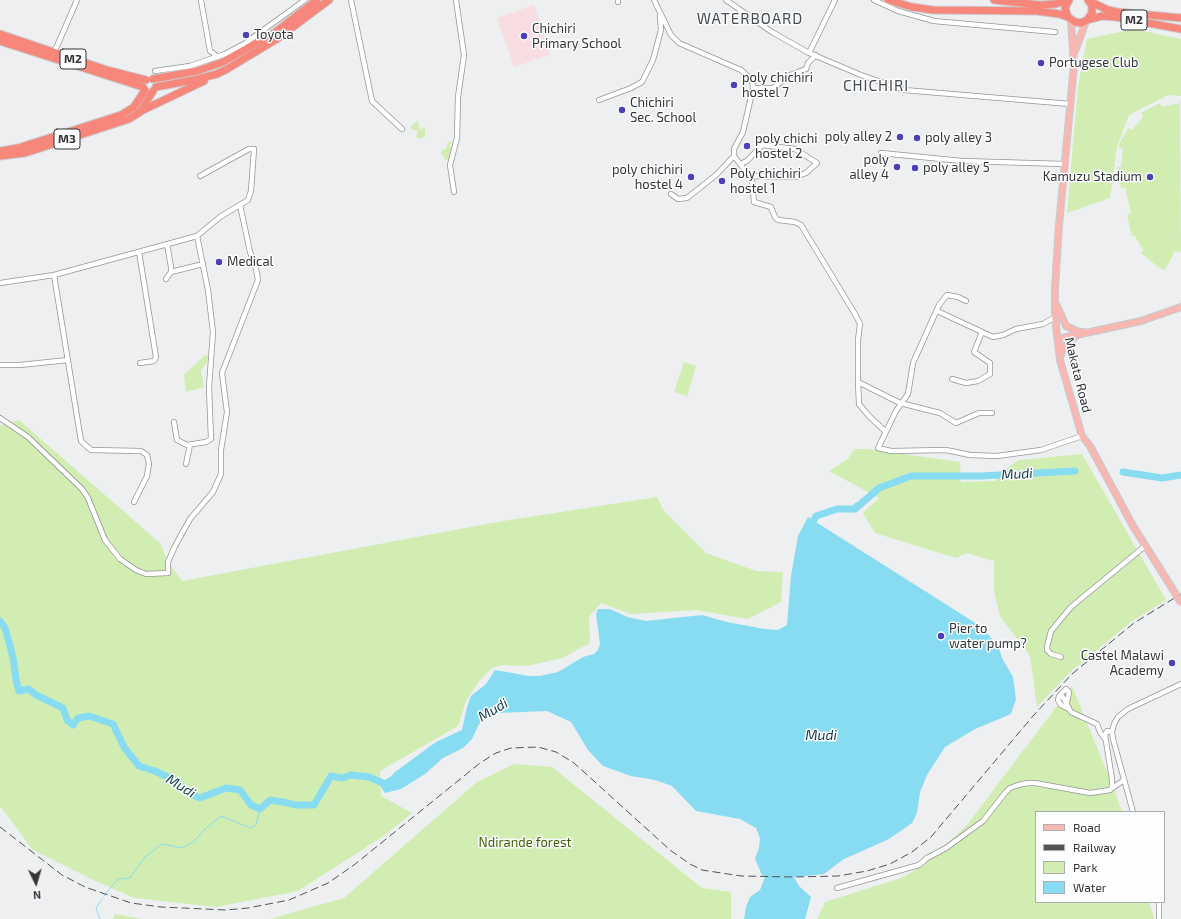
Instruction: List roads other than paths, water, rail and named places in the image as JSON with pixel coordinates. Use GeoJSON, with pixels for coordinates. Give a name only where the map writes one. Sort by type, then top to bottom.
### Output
{"type":"FeatureCollection","features":[{"type":"Feature","properties":{"kind":"highway","name":"M2"},"geometry":{"type":"LineString","coordinates":[[0,34],[149,86],[223,62],[274,34],[317,0]]}},
{"type":"Feature","properties":{"kind":"highway","name":"M2"},"geometry":{"type":"LineString","coordinates":[[0,41],[149,86],[217,74],[277,39],[329,0]]}},
{"type":"Feature","properties":{"kind":"highway","name":"M2"},"geometry":{"type":"LineString","coordinates":[[888,0],[912,7],[933,10],[1037,11],[1059,14],[1081,23],[1102,16],[1116,17],[1181,29]]}},
{"type":"Feature","properties":{"kind":"highway"},"geometry":{"type":"LineString","coordinates":[[994,0],[1040,5],[1055,4],[1069,0]]}},
{"type":"Feature","properties":{"kind":"highway"},"geometry":{"type":"LineString","coordinates":[[1069,0],[1065,8],[1069,19]]}},
{"type":"Feature","properties":{"kind":"highway","name":"M2"},"geometry":{"type":"LineString","coordinates":[[1086,21],[1090,17],[1092,9],[1089,0]]}},
{"type":"Feature","properties":{"kind":"highway","name":"M2"},"geometry":{"type":"LineString","coordinates":[[1089,0],[1108,10],[1117,12],[1181,18]]}},
{"type":"Feature","properties":{"kind":"highway"},"geometry":{"type":"LineString","coordinates":[[140,112],[217,74]]}},
{"type":"Feature","properties":{"kind":"highway"},"geometry":{"type":"LineString","coordinates":[[140,112],[149,86]]}},
{"type":"Feature","properties":{"kind":"highway","name":"M3"},"geometry":{"type":"LineString","coordinates":[[0,151],[18,148],[121,115],[134,107],[149,86]]}},
{"type":"Feature","properties":{"kind":"highway","name":"M3"},"geometry":{"type":"LineString","coordinates":[[0,156],[25,153],[116,124],[140,112]]}},
{"type":"Feature","properties":{"kind":"main road","name":"Makata Road"},"geometry":{"type":"LineString","coordinates":[[1069,19],[1074,54],[1056,265],[1055,302],[1055,317],[1060,360],[1082,436],[1090,446],[1107,480],[1145,546],[1181,603]]}},
{"type":"Feature","properties":{"kind":"main road","name":"Makata Road"},"geometry":{"type":"LineString","coordinates":[[1074,54],[1086,21]]}},
{"type":"Feature","properties":{"kind":"main road"},"geometry":{"type":"LineString","coordinates":[[1055,302],[1066,326],[1079,332],[1100,330],[1141,320],[1181,307]]}},
{"type":"Feature","properties":{"kind":"main road"},"geometry":{"type":"LineString","coordinates":[[1058,339],[1079,335],[1090,331]]}},
{"type":"Feature","properties":{"kind":"main road"},"geometry":{"type":"LineString","coordinates":[[1060,360],[1063,348],[1079,335]]}},
{"type":"Feature","properties":{"kind":"street"},"geometry":{"type":"LineString","coordinates":[[54,53],[76,0]]}},
{"type":"Feature","properties":{"kind":"street"},"geometry":{"type":"LineString","coordinates":[[201,0],[210,51],[223,62],[227,69]]}},
{"type":"Feature","properties":{"kind":"street"},"geometry":{"type":"LineString","coordinates":[[155,71],[206,62],[244,44],[305,0]]}},
{"type":"Feature","properties":{"kind":"street"},"geometry":{"type":"LineString","coordinates":[[351,0],[372,101],[402,129]]}},
{"type":"Feature","properties":{"kind":"street"},"geometry":{"type":"LineString","coordinates":[[454,192],[450,165],[457,138],[458,103],[464,55],[456,0]]}},
{"type":"Feature","properties":{"kind":"street"},"geometry":{"type":"LineString","coordinates":[[654,0],[671,35],[679,43],[741,70],[751,78],[753,88],[743,132],[734,150],[734,156],[752,180],[753,200],[757,203],[772,207],[775,217],[778,220],[795,222],[801,225],[860,324],[858,340],[859,404],[885,431]]}},
{"type":"Feature","properties":{"kind":"street"},"geometry":{"type":"LineString","coordinates":[[726,0],[772,32],[810,53],[861,75],[904,90],[920,93],[1070,104]]}},
{"type":"Feature","properties":{"kind":"street"},"geometry":{"type":"LineString","coordinates":[[810,53],[835,0]]}},
{"type":"Feature","properties":{"kind":"street"},"geometry":{"type":"LineString","coordinates":[[874,0],[898,11],[934,21],[1055,32]]}},
{"type":"Feature","properties":{"kind":"street"},"geometry":{"type":"LineString","coordinates":[[599,100],[631,88],[642,82],[654,60],[661,30],[660,14]]}},
{"type":"Feature","properties":{"kind":"street"},"geometry":{"type":"LineString","coordinates":[[753,88],[773,88],[790,75],[806,69],[808,63],[816,55]]}},
{"type":"Feature","properties":{"kind":"street"},"geometry":{"type":"LineString","coordinates":[[740,164],[747,161],[762,145],[795,149],[818,163],[806,173],[796,177],[750,176]]}},
{"type":"Feature","properties":{"kind":"street"},"geometry":{"type":"LineString","coordinates":[[0,283],[54,275],[197,236],[220,217],[248,200],[251,194],[254,149],[249,149],[200,176]]}},
{"type":"Feature","properties":{"kind":"street"},"geometry":{"type":"LineString","coordinates":[[881,154],[962,161],[1065,164]]}},
{"type":"Feature","properties":{"kind":"street"},"geometry":{"type":"LineString","coordinates":[[671,194],[678,199],[687,198],[716,175],[734,156]]}},
{"type":"Feature","properties":{"kind":"street"},"geometry":{"type":"LineString","coordinates":[[0,418],[28,437],[82,489],[88,498],[105,540],[120,559],[136,570],[146,574],[168,574],[168,562],[174,546],[190,519],[213,492],[221,474],[221,450],[227,407],[222,373],[258,280],[256,268],[250,252],[240,205]]}},
{"type":"Feature","properties":{"kind":"street"},"geometry":{"type":"LineString","coordinates":[[174,422],[177,440],[187,445],[209,440],[212,436],[209,387],[213,332],[203,264],[197,236]]}},
{"type":"Feature","properties":{"kind":"street"},"geometry":{"type":"LineString","coordinates":[[166,279],[171,272],[171,263],[167,244]]}},
{"type":"Feature","properties":{"kind":"street"},"geometry":{"type":"LineString","coordinates":[[139,252],[156,357],[154,361],[140,363]]}},
{"type":"Feature","properties":{"kind":"street"},"geometry":{"type":"LineString","coordinates":[[171,272],[203,264]]}},
{"type":"Feature","properties":{"kind":"street"},"geometry":{"type":"LineString","coordinates":[[54,275],[82,444],[90,450],[141,451],[147,455],[149,464],[147,476],[134,502]]}},
{"type":"Feature","properties":{"kind":"street"},"geometry":{"type":"LineString","coordinates":[[966,301],[958,296],[946,295],[913,363],[910,389],[885,431],[878,448],[891,451],[946,450],[982,456],[997,456],[1041,450],[1082,436]]}},
{"type":"Feature","properties":{"kind":"street"},"geometry":{"type":"LineString","coordinates":[[937,311],[993,337],[1004,335],[1016,329],[1043,324],[1055,317]]}},
{"type":"Feature","properties":{"kind":"street"},"geometry":{"type":"LineString","coordinates":[[952,379],[966,383],[978,381],[990,374],[990,363],[974,352],[982,332]]}},
{"type":"Feature","properties":{"kind":"street"},"geometry":{"type":"LineString","coordinates":[[0,365],[20,365],[68,360]]}},
{"type":"Feature","properties":{"kind":"street"},"geometry":{"type":"LineString","coordinates":[[858,382],[900,404],[940,413],[956,423],[979,413],[992,413]]}},
{"type":"Feature","properties":{"kind":"street"},"geometry":{"type":"LineString","coordinates":[[186,464],[190,445]]}},
{"type":"Feature","properties":{"kind":"street"},"geometry":{"type":"LineString","coordinates":[[1061,657],[1052,654],[1048,650],[1047,642],[1051,632],[1071,607],[1145,546]]}},
{"type":"Feature","properties":{"kind":"street"},"geometry":{"type":"LineString","coordinates":[[1133,811],[1112,732],[1116,720],[1128,709],[1181,684]]}},
{"type":"Feature","properties":{"kind":"street"},"geometry":{"type":"LineString","coordinates":[[1067,702],[1069,694],[1068,690],[1065,689],[1058,698],[1058,702],[1077,716],[1097,724],[1100,732],[1105,738],[1110,762],[1112,789]]}},
{"type":"Feature","properties":{"kind":"street"},"geometry":{"type":"LineString","coordinates":[[1061,694],[1067,702],[1069,709]]}},
{"type":"Feature","properties":{"kind":"street"},"geometry":{"type":"LineString","coordinates":[[1105,738],[1107,732],[1112,732]]}},
{"type":"Feature","properties":{"kind":"street"},"geometry":{"type":"LineString","coordinates":[[836,888],[919,865],[927,858],[946,848],[983,821],[1005,793],[1010,788],[1018,785],[1035,783],[1092,793],[1108,791],[1124,780]]}},
{"type":"Feature","properties":{"kind":"street"},"geometry":{"type":"LineString","coordinates":[[1158,919],[1159,903]]}},
{"type":"Feature","properties":{"kind":"water","name":"Mudi"},"geometry":{"type":"Polygon","coordinates":[[[808,517],[977,624],[987,633],[999,648],[1002,658],[1013,677],[1016,699],[1011,714],[975,729],[945,747],[927,775],[920,792],[917,813],[912,823],[889,839],[844,859],[824,874],[794,877],[799,886],[811,897],[805,919],[744,919],[746,907],[750,897],[760,890],[765,877],[762,875],[755,859],[759,848],[760,838],[756,828],[740,819],[696,811],[672,786],[655,780],[631,776],[603,766],[588,750],[571,722],[547,711],[498,713],[486,717],[479,724],[472,739],[463,748],[443,758],[425,774],[401,789],[385,793],[381,787],[395,772],[436,742],[462,730],[471,696],[486,684],[495,670],[529,676],[540,676],[558,672],[583,657],[594,654],[598,650],[600,644],[596,614],[598,609],[610,609],[627,617],[646,621],[702,615],[727,622],[765,629],[778,630],[787,625],[791,576],[798,536],[808,517]]]}},
{"type":"Feature","properties":{"kind":"waterway","name":"Mudi"},"geometry":{"type":"LineString","coordinates":[[855,509],[879,488],[911,476],[981,476],[1075,471]]}},
{"type":"Feature","properties":{"kind":"waterway","name":"Mudi"},"geometry":{"type":"LineString","coordinates":[[1123,472],[1162,478],[1181,475]]}},
{"type":"Feature","properties":{"kind":"waterway"},"geometry":{"type":"LineString","coordinates":[[809,529],[816,516],[837,509],[855,509],[857,506]]}},
{"type":"Feature","properties":{"kind":"waterway","name":"Mudi"},"geometry":{"type":"LineString","coordinates":[[0,621],[5,628],[13,657],[19,691],[29,689],[36,695],[63,708],[67,720],[73,725],[78,718],[89,716],[113,724],[124,747],[139,766],[155,771],[178,782],[188,793],[200,798],[226,788],[240,790],[251,805],[260,809],[270,800],[295,805],[314,805],[331,776],[342,778],[351,775],[369,777],[385,784],[392,780]]}},
{"type":"Feature","properties":{"kind":"waterway"},"geometry":{"type":"LineString","coordinates":[[104,896],[118,879],[130,878],[145,857],[162,844],[183,848],[193,842],[205,829],[221,816],[250,828],[256,825],[260,809]]}},
{"type":"Feature","properties":{"kind":"waterway"},"geometry":{"type":"LineString","coordinates":[[100,919],[96,908],[102,899]]}},
{"type":"Feature","properties":{"kind":"railway"},"geometry":{"type":"LineString","coordinates":[[0,827],[62,875],[85,887],[131,903],[161,907],[226,910],[248,908],[289,900],[328,883],[354,865],[480,763],[496,753],[511,748],[538,747],[556,752],[574,763],[670,850],[690,864],[702,870],[741,876],[793,877],[838,876],[867,871],[890,864],[912,852],[931,837],[1033,716],[1072,674],[1134,623],[1181,594]]}},
{"type":"Feature","properties":{"kind":"place","name":"Toyota"},"geometry":{"type":"Point","coordinates":[246,35]}},
{"type":"Feature","properties":{"kind":"place","name":"Chichiri Primary School"},"geometry":{"type":"Point","coordinates":[524,36]}},
{"type":"Feature","properties":{"kind":"place","name":"Portugese Club"},"geometry":{"type":"Point","coordinates":[1041,63]}},
{"type":"Feature","properties":{"kind":"place","name":"poly chichiri hostel 7"},"geometry":{"type":"Point","coordinates":[734,85]}},
{"type":"Feature","properties":{"kind":"place","name":"Chichiri Sec. School"},"geometry":{"type":"Point","coordinates":[622,110]}},
{"type":"Feature","properties":{"kind":"place","name":"poly alley 2"},"geometry":{"type":"Point","coordinates":[900,137]}},
{"type":"Feature","properties":{"kind":"place","name":"poly alley 3"},"geometry":{"type":"Point","coordinates":[917,138]}},
{"type":"Feature","properties":{"kind":"place","name":"poly chichi hostel 2"},"geometry":{"type":"Point","coordinates":[747,146]}},
{"type":"Feature","properties":{"kind":"place","name":"poly alley 4"},"geometry":{"type":"Point","coordinates":[897,167]}},
{"type":"Feature","properties":{"kind":"place","name":"poly alley 5"},"geometry":{"type":"Point","coordinates":[915,168]}},
{"type":"Feature","properties":{"kind":"place","name":"poly chichiri hostel 4"},"geometry":{"type":"Point","coordinates":[691,177]}},
{"type":"Feature","properties":{"kind":"place","name":"Kamuzu Stadium"},"geometry":{"type":"Point","coordinates":[1150,177]}},
{"type":"Feature","properties":{"kind":"place","name":"Poly chichiri hostel 1"},"geometry":{"type":"Point","coordinates":[722,181]}},
{"type":"Feature","properties":{"kind":"place","name":"Medical"},"geometry":{"type":"Point","coordinates":[219,262]}},
{"type":"Feature","properties":{"kind":"place","name":"Pier to water pump?"},"geometry":{"type":"Point","coordinates":[941,636]}},
{"type":"Feature","properties":{"kind":"place","name":"Castel Malawi Academy"},"geometry":{"type":"Point","coordinates":[1172,663]}},
{"type":"Feature","properties":{"kind":"district","name":"WATERBOARD"},"geometry":{"type":"Point","coordinates":[750,19]}},
{"type":"Feature","properties":{"kind":"district","name":"CHICHIRI"},"geometry":{"type":"Point","coordinates":[876,86]}},
{"type":"Feature","properties":{"kind":"park label","name":"Ndirande forest"},"geometry":{"type":"Point","coordinates":[525,843]}}]}
